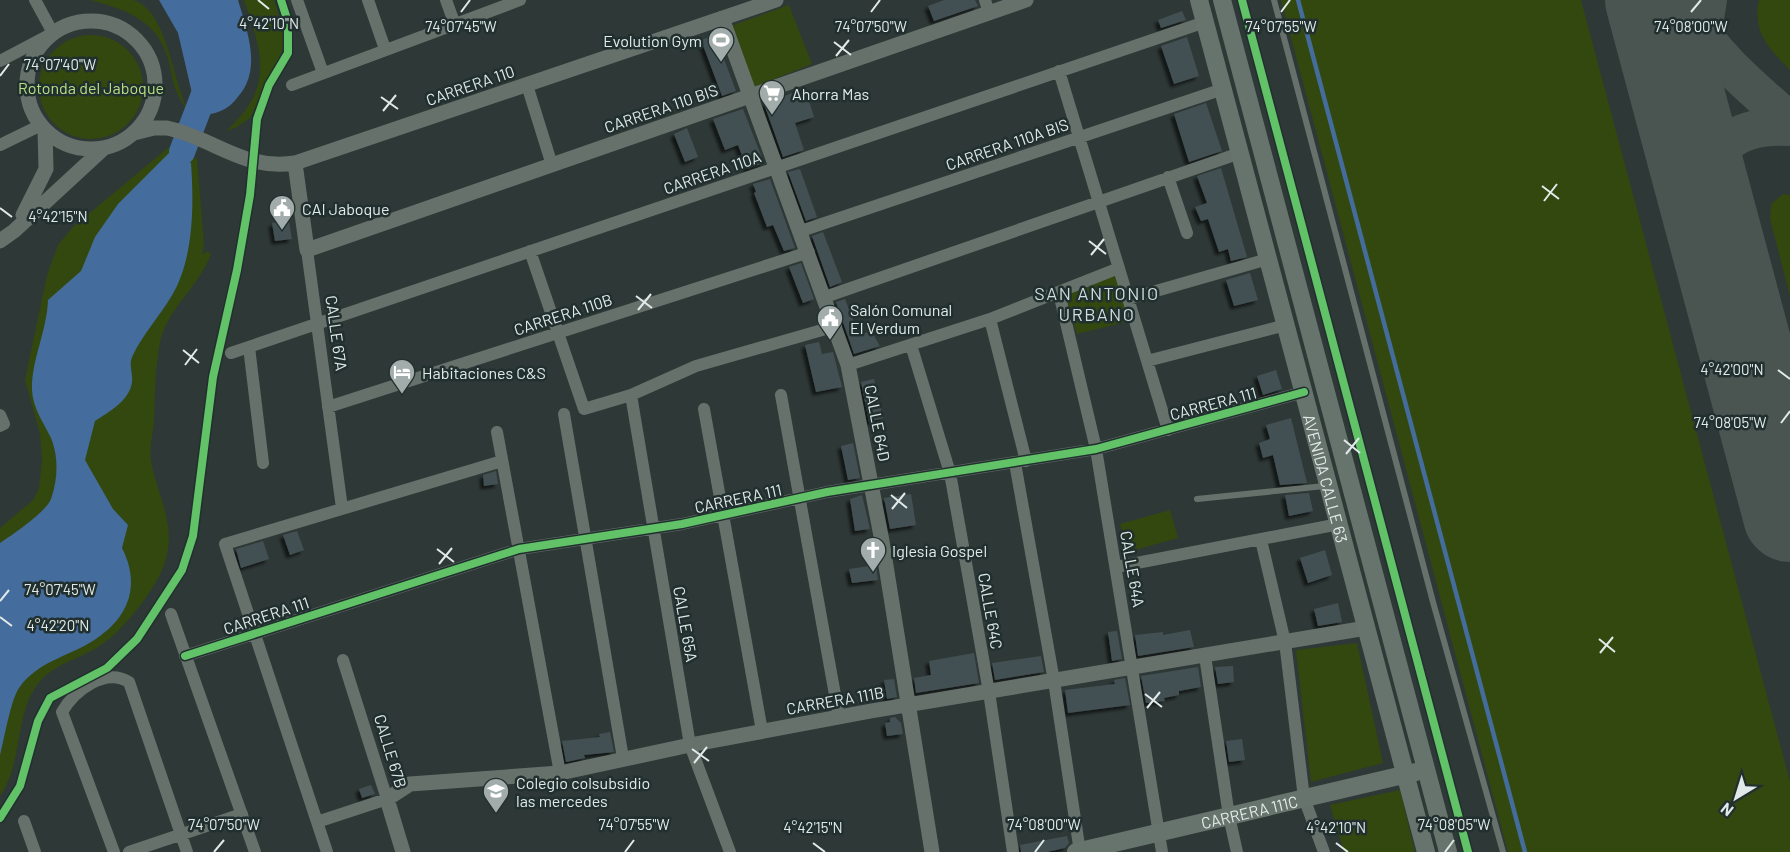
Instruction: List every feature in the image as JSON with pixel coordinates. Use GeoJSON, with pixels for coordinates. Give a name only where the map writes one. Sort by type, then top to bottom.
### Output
{"type":"FeatureCollection","features":[{"type":"Feature","properties":{"kind":"main road","name":"AVENIDA CALLE 63"},"geometry":{"type":"LineString","coordinates":[[1199,0],[1426,852]]}},
{"type":"Feature","properties":{"kind":"main road","name":"AVENIDA CALLE 63"},"geometry":{"type":"LineString","coordinates":[[1222,0],[1448,852]]}},
{"type":"Feature","properties":{"kind":"main road","name":"CARRERA 111C"},"geometry":{"type":"LineString","coordinates":[[1078,852],[1425,770]]}},
{"type":"Feature","properties":{"kind":"street"},"geometry":{"type":"LineString","coordinates":[[35,0],[53,33]]}},
{"type":"Feature","properties":{"kind":"street"},"geometry":{"type":"LineString","coordinates":[[297,0],[323,73]]}},
{"type":"Feature","properties":{"kind":"street"},"geometry":{"type":"LineString","coordinates":[[368,0],[385,50]]}},
{"type":"Feature","properties":{"kind":"street"},"geometry":{"type":"LineString","coordinates":[[446,0],[455,25]]}},
{"type":"Feature","properties":{"kind":"street"},"geometry":{"type":"LineString","coordinates":[[292,85],[520,0]]}},
{"type":"Feature","properties":{"kind":"street","name":"CARRERA 110"},"geometry":{"type":"LineString","coordinates":[[134,133],[154,128],[177,130],[214,147],[266,165],[295,164],[776,0]]}},
{"type":"Feature","properties":{"kind":"street","name":"CARRERA 110 BIS"},"geometry":{"type":"LineString","coordinates":[[307,250],[751,96],[987,7],[1026,0]]}},
{"type":"Feature","properties":{"kind":"street","name":"CALLE 64D"},"geometry":{"type":"LineString","coordinates":[[722,18],[836,326],[848,365],[872,485],[910,705],[932,852]]}},
{"type":"Feature","properties":{"kind":"street"},"geometry":{"type":"LineString","coordinates":[[0,61],[53,33],[71,24],[91,21],[110,24],[128,33],[142,47],[151,64],[155,83],[153,103],[146,119],[134,133],[120,143],[88,150],[72,147],[43,128],[33,113],[26,84],[34,55],[53,33]]}},
{"type":"Feature","properties":{"kind":"street","name":"CARRERA 110A"},"geometry":{"type":"LineString","coordinates":[[231,353],[1205,22]]}},
{"type":"Feature","properties":{"kind":"street"},"geometry":{"type":"LineString","coordinates":[[1059,71],[1168,430]]}},
{"type":"Feature","properties":{"kind":"street"},"geometry":{"type":"LineString","coordinates":[[527,85],[552,165]]}},
{"type":"Feature","properties":{"kind":"street","name":"CARRERA 110A BIS"},"geometry":{"type":"LineString","coordinates":[[801,231],[1223,88]]}},
{"type":"Feature","properties":{"kind":"street","name":"CARRERA 110"},"geometry":{"type":"LineString","coordinates":[[153,103],[177,130]]}},
{"type":"Feature","properties":{"kind":"street"},"geometry":{"type":"LineString","coordinates":[[0,145],[43,128]]}},
{"type":"Feature","properties":{"kind":"street"},"geometry":{"type":"LineString","coordinates":[[15,231],[46,169],[43,128]]}},
{"type":"Feature","properties":{"kind":"street"},"geometry":{"type":"LineString","coordinates":[[0,241],[15,231],[104,148]]}},
{"type":"Feature","properties":{"kind":"street"},"geometry":{"type":"LineString","coordinates":[[825,297],[1240,153]]}},
{"type":"Feature","properties":{"kind":"street","name":"CALLE 67A"},"geometry":{"type":"LineString","coordinates":[[295,164],[342,508]]}},
{"type":"Feature","properties":{"kind":"street"},"geometry":{"type":"LineString","coordinates":[[1168,177],[1187,233]]}},
{"type":"Feature","properties":{"kind":"street"},"geometry":{"type":"LineString","coordinates":[[530,251],[584,409],[631,395],[696,366],[836,326]]}},
{"type":"Feature","properties":{"kind":"street","name":"CARRERA 110B"},"geometry":{"type":"LineString","coordinates":[[328,407],[809,252]]}},
{"type":"Feature","properties":{"kind":"street"},"geometry":{"type":"LineString","coordinates":[[1128,299],[1268,259]]}},
{"type":"Feature","properties":{"kind":"street"},"geometry":{"type":"LineString","coordinates":[[848,365],[990,319],[1119,268]]}},
{"type":"Feature","properties":{"kind":"street","name":"CALLE 64A"},"geometry":{"type":"LineString","coordinates":[[1059,293],[1096,449],[1162,852]]}},
{"type":"Feature","properties":{"kind":"street"},"geometry":{"type":"LineString","coordinates":[[990,319],[1020,462],[1078,852]]}},
{"type":"Feature","properties":{"kind":"street"},"geometry":{"type":"LineString","coordinates":[[1147,361],[1286,325]]}},
{"type":"Feature","properties":{"kind":"street","name":"CALLE 64C"},"geometry":{"type":"LineString","coordinates":[[911,345],[950,473],[989,692],[1013,852]]}},
{"type":"Feature","properties":{"kind":"street"},"geometry":{"type":"LineString","coordinates":[[249,347],[263,463]]}},
{"type":"Feature","properties":{"kind":"street","name":"CARRERA 111"},"geometry":{"type":"LineString","coordinates":[[185,656],[254,632],[519,549],[653,529],[872,485],[1096,449],[1304,392]]}},
{"type":"Feature","properties":{"kind":"street","name":"CALLE 65A"},"geometry":{"type":"LineString","coordinates":[[631,395],[690,745],[730,852]]}},
{"type":"Feature","properties":{"kind":"street"},"geometry":{"type":"LineString","coordinates":[[781,395],[839,717]]}},
{"type":"Feature","properties":{"kind":"street"},"geometry":{"type":"LineString","coordinates":[[704,409],[762,731]]}},
{"type":"Feature","properties":{"kind":"street"},"geometry":{"type":"LineString","coordinates":[[564,414],[623,758]]}},
{"type":"Feature","properties":{"kind":"street"},"geometry":{"type":"LineString","coordinates":[[497,432],[560,773]]}},
{"type":"Feature","properties":{"kind":"street"},"geometry":{"type":"LineString","coordinates":[[327,852],[225,544],[502,461]]}},
{"type":"Feature","properties":{"kind":"street"},"geometry":{"type":"LineString","coordinates":[[1116,567],[1339,524]]}},
{"type":"Feature","properties":{"kind":"street"},"geometry":{"type":"LineString","coordinates":[[1262,540],[1285,642],[1304,798],[1324,852]]}},
{"type":"Feature","properties":{"kind":"street"},"geometry":{"type":"LineString","coordinates":[[171,614],[255,852]]}},
{"type":"Feature","properties":{"kind":"street","name":"CARRERA 111B"},"geometry":{"type":"LineString","coordinates":[[317,822],[387,799],[410,784],[560,773],[623,758],[839,717],[1366,628]]}},
{"type":"Feature","properties":{"kind":"street"},"geometry":{"type":"LineString","coordinates":[[1205,656],[1229,816],[1237,852]]}},
{"type":"Feature","properties":{"kind":"street","name":"CALLE 67B"},"geometry":{"type":"LineString","coordinates":[[344,660],[403,852]]}},
{"type":"Feature","properties":{"kind":"street"},"geometry":{"type":"LineString","coordinates":[[114,852],[62,712],[75,695],[91,683],[112,677],[122,677],[129,682],[187,852]]}},
{"type":"Feature","properties":{"kind":"street"},"geometry":{"type":"LineString","coordinates":[[129,852],[242,814]]}},
{"type":"Feature","properties":{"kind":"street"},"geometry":{"type":"LineString","coordinates":[[24,821],[35,852]]}},
{"type":"Feature","properties":{"kind":"lane"},"geometry":{"type":"LineString","coordinates":[[1274,0],[1433,602],[1503,852]]}},
{"type":"Feature","properties":{"kind":"lane"},"geometry":{"type":"LineString","coordinates":[[1197,499],[1329,486]]}},
{"type":"Feature","properties":{"kind":"green space"},"geometry":{"type":"Polygon","coordinates":[[[90,0],[133,0],[145,6],[161,31],[188,110],[175,88],[164,49],[150,27],[129,13],[90,0]]]}},
{"type":"Feature","properties":{"kind":"green space"},"geometry":{"type":"Polygon","coordinates":[[[244,0],[274,0],[285,37],[284,47],[250,118],[226,131],[252,100],[258,85],[259,54],[244,0]]]}},
{"type":"Feature","properties":{"kind":"green space"},"geometry":{"type":"Polygon","coordinates":[[[1281,0],[1581,0],[1790,782],[1790,852],[1508,852],[1281,0]]]}},
{"type":"Feature","properties":{"kind":"green space"},"geometry":{"type":"Polygon","coordinates":[[[1759,0],[1790,0],[1790,70],[1775,55],[1760,31],[1757,11],[1759,0]]]}},
{"type":"Feature","properties":{"kind":"green space"},"geometry":{"type":"Polygon","coordinates":[[[789,5],[812,64],[751,88],[728,27],[789,5]]]}},
{"type":"Feature","properties":{"kind":"green space","name":"Rotonda del Jaboque"},"geometry":{"type":"Polygon","coordinates":[[[91,35],[111,39],[128,50],[139,67],[143,87],[139,107],[128,124],[111,135],[91,139],[71,135],[54,124],[43,107],[39,87],[43,67],[54,50],[71,39],[91,35]]]}},
{"type":"Feature","properties":{"kind":"green space"},"geometry":{"type":"Polygon","coordinates":[[[170,146],[197,159],[204,244],[202,255],[207,251],[211,254],[199,278],[174,311],[162,334],[159,348],[151,456],[169,534],[166,559],[148,595],[118,631],[90,652],[50,672],[37,685],[25,711],[12,770],[0,796],[0,528],[33,500],[39,488],[42,460],[40,434],[25,380],[47,275],[58,245],[73,227],[170,146]]]}},
{"type":"Feature","properties":{"kind":"green space"},"geometry":{"type":"Polygon","coordinates":[[[1783,194],[1790,195],[1790,296],[1770,219],[1771,204],[1783,194]]]}},
{"type":"Feature","properties":{"kind":"green space"},"geometry":{"type":"Polygon","coordinates":[[[1116,275],[1130,321],[1077,334],[1065,295],[1116,275]]]}},
{"type":"Feature","properties":{"kind":"green space"},"geometry":{"type":"Polygon","coordinates":[[[1170,510],[1178,538],[1128,552],[1120,524],[1170,510]]]}},
{"type":"Feature","properties":{"kind":"green space"},"geometry":{"type":"Polygon","coordinates":[[[1357,643],[1383,763],[1311,782],[1296,650],[1357,643]]]}},
{"type":"Feature","properties":{"kind":"green space"},"geometry":{"type":"Polygon","coordinates":[[[1400,790],[1415,852],[1344,852],[1330,805],[1400,790]]]}},
{"type":"Feature","properties":{"kind":"water"},"geometry":{"type":"Polygon","coordinates":[[[159,0],[238,0],[251,50],[251,63],[245,87],[225,109],[209,114],[195,106],[178,33],[159,0]]]}},
{"type":"Feature","properties":{"kind":"water"},"geometry":{"type":"Polygon","coordinates":[[[170,152],[191,163],[191,232],[184,266],[171,297],[133,355],[132,382],[127,394],[118,405],[95,421],[85,460],[113,509],[128,525],[122,548],[130,572],[131,584],[126,607],[111,627],[100,636],[36,670],[27,678],[16,693],[0,755],[0,543],[28,523],[48,504],[56,475],[53,443],[36,408],[32,390],[32,379],[48,300],[81,271],[95,237],[118,204],[170,152]]]}},
{"type":"Feature","properties":{"kind":"building"},"geometry":{"type":"Polygon","coordinates":[[[944,0],[975,0],[978,6],[934,21],[928,6],[944,0]]]}},
{"type":"Feature","properties":{"kind":"building"},"geometry":{"type":"Polygon","coordinates":[[[1182,11],[1186,20],[1161,28],[1158,20],[1182,11]]]}},
{"type":"Feature","properties":{"kind":"building"},"geometry":{"type":"Polygon","coordinates":[[[715,35],[736,91],[722,96],[701,40],[715,35]]]}},
{"type":"Feature","properties":{"kind":"building"},"geometry":{"type":"Polygon","coordinates":[[[1187,37],[1199,76],[1174,84],[1161,46],[1187,37]]]}},
{"type":"Feature","properties":{"kind":"building"},"geometry":{"type":"Polygon","coordinates":[[[805,88],[814,117],[795,123],[804,150],[783,157],[764,104],[805,88]]]}},
{"type":"Feature","properties":{"kind":"building"},"geometry":{"type":"Polygon","coordinates":[[[1206,103],[1222,151],[1189,162],[1174,114],[1206,103]]]}},
{"type":"Feature","properties":{"kind":"building"},"geometry":{"type":"Polygon","coordinates":[[[743,109],[764,163],[747,169],[738,145],[725,150],[713,119],[743,109]]]}},
{"type":"Feature","properties":{"kind":"building"},"geometry":{"type":"Polygon","coordinates":[[[687,128],[698,157],[685,162],[674,134],[687,128]]]}},
{"type":"Feature","properties":{"kind":"building"},"geometry":{"type":"Polygon","coordinates":[[[1221,168],[1247,257],[1231,261],[1228,249],[1219,252],[1208,219],[1201,221],[1195,207],[1207,203],[1197,176],[1221,168]]]}},
{"type":"Feature","properties":{"kind":"building"},"geometry":{"type":"Polygon","coordinates":[[[800,169],[817,217],[806,221],[788,172],[800,169]]]}},
{"type":"Feature","properties":{"kind":"building"},"geometry":{"type":"Polygon","coordinates":[[[770,179],[795,248],[784,251],[773,225],[767,227],[754,193],[756,192],[753,184],[770,179]]]}},
{"type":"Feature","properties":{"kind":"building","name":"CAI Jaboque"},"geometry":{"type":"Polygon","coordinates":[[[289,221],[292,239],[275,241],[272,223],[289,221]]]}},
{"type":"Feature","properties":{"kind":"building"},"geometry":{"type":"Polygon","coordinates":[[[823,232],[842,282],[830,287],[812,236],[823,232]]]}},
{"type":"Feature","properties":{"kind":"building"},"geometry":{"type":"Polygon","coordinates":[[[801,263],[814,299],[803,303],[789,267],[801,263]]]}},
{"type":"Feature","properties":{"kind":"building"},"geometry":{"type":"Polygon","coordinates":[[[1250,273],[1258,300],[1234,306],[1226,280],[1250,273]]]}},
{"type":"Feature","properties":{"kind":"building"},"geometry":{"type":"Polygon","coordinates":[[[845,299],[859,335],[871,331],[880,346],[854,354],[836,302],[845,299]]]}},
{"type":"Feature","properties":{"kind":"building"},"geometry":{"type":"Polygon","coordinates":[[[819,342],[822,354],[833,352],[842,387],[816,392],[805,345],[819,342]]]}},
{"type":"Feature","properties":{"kind":"building"},"geometry":{"type":"Polygon","coordinates":[[[1276,370],[1282,389],[1263,395],[1257,376],[1276,370]]]}},
{"type":"Feature","properties":{"kind":"building"},"geometry":{"type":"Polygon","coordinates":[[[874,379],[883,418],[869,422],[861,382],[874,379]]]}},
{"type":"Feature","properties":{"kind":"building"},"geometry":{"type":"Polygon","coordinates":[[[1291,418],[1307,483],[1280,485],[1273,455],[1263,458],[1259,443],[1270,439],[1266,425],[1291,418]]]}},
{"type":"Feature","properties":{"kind":"building"},"geometry":{"type":"Polygon","coordinates":[[[853,443],[860,478],[848,480],[841,446],[853,443]]]}},
{"type":"Feature","properties":{"kind":"building"},"geometry":{"type":"Polygon","coordinates":[[[496,471],[498,484],[484,486],[483,475],[496,471]]]}},
{"type":"Feature","properties":{"kind":"building"},"geometry":{"type":"Polygon","coordinates":[[[1309,493],[1313,511],[1289,516],[1285,495],[1309,493]]]}},
{"type":"Feature","properties":{"kind":"building"},"geometry":{"type":"Polygon","coordinates":[[[911,494],[916,525],[890,529],[884,498],[911,494]]]}},
{"type":"Feature","properties":{"kind":"building"},"geometry":{"type":"Polygon","coordinates":[[[862,495],[870,529],[855,531],[850,499],[862,495]]]}},
{"type":"Feature","properties":{"kind":"building"},"geometry":{"type":"Polygon","coordinates":[[[297,531],[304,550],[290,555],[283,535],[297,531]]]}},
{"type":"Feature","properties":{"kind":"building"},"geometry":{"type":"Polygon","coordinates":[[[263,541],[269,559],[241,568],[236,549],[263,541]]]}},
{"type":"Feature","properties":{"kind":"building"},"geometry":{"type":"Polygon","coordinates":[[[1325,550],[1332,575],[1308,583],[1300,558],[1325,550]]]}},
{"type":"Feature","properties":{"kind":"building"},"geometry":{"type":"Polygon","coordinates":[[[876,565],[878,580],[852,583],[849,569],[876,565]]]}},
{"type":"Feature","properties":{"kind":"building"},"geometry":{"type":"Polygon","coordinates":[[[1338,603],[1342,622],[1318,626],[1314,609],[1338,603]]]}},
{"type":"Feature","properties":{"kind":"building"},"geometry":{"type":"Polygon","coordinates":[[[1190,630],[1194,647],[1138,656],[1135,635],[1163,632],[1163,635],[1190,630]]]}},
{"type":"Feature","properties":{"kind":"building"},"geometry":{"type":"Polygon","coordinates":[[[1117,631],[1122,659],[1112,661],[1108,632],[1117,631]]]}},
{"type":"Feature","properties":{"kind":"building"},"geometry":{"type":"Polygon","coordinates":[[[974,653],[979,683],[916,693],[914,678],[931,675],[929,661],[974,653]]]}},
{"type":"Feature","properties":{"kind":"building"},"geometry":{"type":"Polygon","coordinates":[[[1041,656],[1044,672],[995,680],[992,663],[1041,656]]]}},
{"type":"Feature","properties":{"kind":"building"},"geometry":{"type":"Polygon","coordinates":[[[1233,666],[1234,682],[1218,684],[1215,667],[1233,666]]]}},
{"type":"Feature","properties":{"kind":"building"},"geometry":{"type":"Polygon","coordinates":[[[1198,667],[1201,687],[1179,691],[1179,695],[1164,698],[1165,701],[1146,703],[1141,676],[1198,667]]]}},
{"type":"Feature","properties":{"kind":"building"},"geometry":{"type":"Polygon","coordinates":[[[1125,678],[1130,705],[1068,713],[1065,690],[1115,684],[1114,680],[1125,678]]]}},
{"type":"Feature","properties":{"kind":"building"},"geometry":{"type":"Polygon","coordinates":[[[894,679],[897,697],[887,699],[884,680],[894,679]]]}},
{"type":"Feature","properties":{"kind":"building"},"geometry":{"type":"Polygon","coordinates":[[[895,717],[901,723],[903,734],[887,736],[885,723],[895,717]]]}},
{"type":"Feature","properties":{"kind":"building"},"geometry":{"type":"Polygon","coordinates":[[[610,732],[614,752],[584,755],[585,758],[566,762],[562,741],[600,737],[599,734],[610,732]]]}},
{"type":"Feature","properties":{"kind":"building"},"geometry":{"type":"Polygon","coordinates":[[[1242,739],[1245,760],[1229,762],[1226,741],[1242,739]]]}},
{"type":"Feature","properties":{"kind":"building"},"geometry":{"type":"Polygon","coordinates":[[[371,785],[375,794],[362,798],[359,789],[371,785]]]}},
{"type":"Feature","properties":{"kind":"building"},"geometry":{"type":"Polygon","coordinates":[[[1067,836],[1069,843],[1065,848],[1047,852],[1021,852],[1020,845],[1067,836]]]}},
{"type":"Feature","properties":{"kind":"waterway"},"geometry":{"type":"LineString","coordinates":[[1298,0],[1525,852]]}},
{"type":"Feature","properties":{"kind":"waterway"},"geometry":{"type":"LineString","coordinates":[[182,152],[211,76]]}},
{"type":"Feature","properties":{"kind":"taxiway"},"geometry":{"type":"LineString","coordinates":[[1680,0],[1703,35],[1729,66],[1790,121]]}},
{"type":"Feature","properties":{"kind":"taxiway"},"geometry":{"type":"LineString","coordinates":[[1697,167],[1702,35],[1708,0]]}},
{"type":"Feature","properties":{"kind":"taxiway"},"geometry":{"type":"LineString","coordinates":[[1702,186],[1716,157],[1730,140],[1748,131],[1769,127],[1790,127]]}},
{"type":"Feature","properties":{"kind":"runway"},"geometry":{"type":"LineString","coordinates":[[1652,0],[1790,515]]}},
{"type":"Feature","properties":{"kind":"cycle path"},"geometry":{"type":"LineString","coordinates":[[0,818],[20,786],[38,721],[50,698],[107,668],[137,639],[182,570],[193,536],[213,377],[237,270],[250,195],[257,119],[269,85],[288,53],[288,22],[281,0]]}},
{"type":"Feature","properties":{"kind":"cycle path"},"geometry":{"type":"LineString","coordinates":[[1242,0],[1468,852]]}},
{"type":"Feature","properties":{"kind":"cycle path"},"geometry":{"type":"LineString","coordinates":[[185,656],[519,549],[682,524],[827,492],[1096,449],[1304,392]]}},
{"type":"Feature","properties":{"kind":"place","name":"Evolution Gym"},"geometry":{"type":"Point","coordinates":[721,63]}},
{"type":"Feature","properties":{"kind":"place","name":"Ahorra Mas"},"geometry":{"type":"Point","coordinates":[772,116]}},
{"type":"Feature","properties":{"kind":"place","name":"CAI Jaboque"},"geometry":{"type":"Point","coordinates":[282,231]}},
{"type":"Feature","properties":{"kind":"place","name":"Salón Comunal El Verdum"},"geometry":{"type":"Point","coordinates":[830,341]}},
{"type":"Feature","properties":{"kind":"place","name":"Habitaciones C&S"},"geometry":{"type":"Point","coordinates":[402,395]}},
{"type":"Feature","properties":{"kind":"place","name":"Iglesia Gospel"},"geometry":{"type":"Point","coordinates":[873,573]}},
{"type":"Feature","properties":{"kind":"place","name":"Colegio colsubsidio las mercedes"},"geometry":{"type":"Point","coordinates":[496,814]}},
{"type":"Feature","properties":{"kind":"district","name":"SAN ANTONIO URBANO"},"geometry":{"type":"Point","coordinates":[1097,303]}}]}
